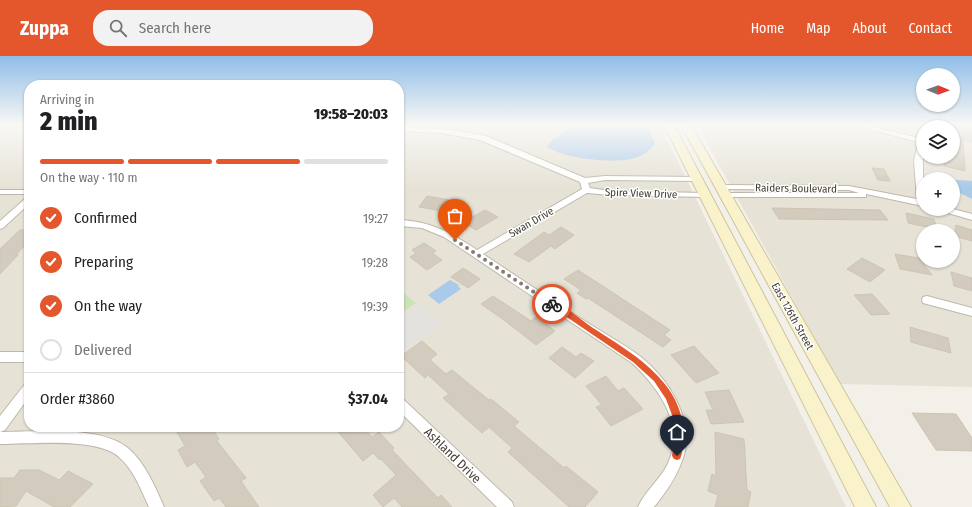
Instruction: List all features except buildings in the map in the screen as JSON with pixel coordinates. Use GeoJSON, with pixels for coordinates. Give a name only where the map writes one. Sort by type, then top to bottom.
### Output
{"type":"FeatureCollection","features":[{"type":"Feature","properties":{"kind":"main road","name":"East 126th Street"},"geometry":{"type":"LineString","coordinates":[[680,146],[866,507]]}},
{"type":"Feature","properties":{"kind":"main road","name":"East 126th Street"},"geometry":{"type":"LineString","coordinates":[[698,146],[901,507]]}},
{"type":"Feature","properties":{"kind":"street","name":"Spire View Drive"},"geometry":{"type":"LineString","coordinates":[[499,146],[585,186],[610,193],[705,195]]}},
{"type":"Feature","properties":{"kind":"street","name":"Spire View Drive"},"geometry":{"type":"LineString","coordinates":[[585,186],[605,178],[697,178]]}},
{"type":"Feature","properties":{"kind":"street","name":"Swan Drive"},"geometry":{"type":"LineString","coordinates":[[477,254],[585,186]]}},
{"type":"Feature","properties":{"kind":"street","name":"Raiders Boulevard"},"geometry":{"type":"LineString","coordinates":[[723,191],[858,195],[870,193],[916,202]]}},
{"type":"Feature","properties":{"kind":"street"},"geometry":{"type":"LineString","coordinates":[[0,192],[24,192]]}},
{"type":"Feature","properties":{"kind":"street"},"geometry":{"type":"LineString","coordinates":[[0,226],[24,204]]}},
{"type":"Feature","properties":{"kind":"street"},"geometry":{"type":"LineString","coordinates":[[960,214],[972,217]]}},
{"type":"Feature","properties":{"kind":"street"},"geometry":{"type":"LineString","coordinates":[[404,223],[420,225],[438,230],[477,254],[636,360],[648,370],[664,388],[674,407],[679,428],[677,456],[667,478],[645,507]]}},
{"type":"Feature","properties":{"kind":"street"},"geometry":{"type":"LineString","coordinates":[[927,300],[972,312]]}},
{"type":"Feature","properties":{"kind":"street"},"geometry":{"type":"LineString","coordinates":[[0,357],[24,357]]}},
{"type":"Feature","properties":{"kind":"street"},"geometry":{"type":"LineString","coordinates":[[0,426],[24,395]]}},
{"type":"Feature","properties":{"kind":"street","name":"Ashland Drive"},"geometry":{"type":"LineString","coordinates":[[404,408],[507,507]]}},
{"type":"Feature","properties":{"kind":"street"},"geometry":{"type":"LineString","coordinates":[[0,438],[78,438],[90,439],[107,444],[124,453],[129,459],[156,507]]}},
{"type":"Feature","properties":{"kind":"shaded area"},"geometry":{"type":"Polygon","coordinates":[[[0,146],[24,146],[24,432],[404,432],[404,146],[670,146],[846,507],[0,507],[0,146]]]}},
{"type":"Feature","properties":{"kind":"shaded area"},"geometry":{"type":"Polygon","coordinates":[[[709,146],[916,146],[916,164],[960,164],[960,146],[972,146],[972,387],[840,384],[709,146]]]}},
{"type":"Feature","properties":{"kind":"shaded area"},"geometry":{"type":"Polygon","coordinates":[[[420,304],[443,323],[404,350],[404,315],[420,304]]]}},
{"type":"Feature","properties":{"kind":"green space"},"geometry":{"type":"Polygon","coordinates":[[[404,294],[416,303],[404,311],[404,294]]]}},
{"type":"Feature","properties":{"kind":"water"},"geometry":{"type":"Polygon","coordinates":[[[547,146],[653,146],[644,154],[627,160],[590,159],[564,154],[547,146]]]}},
{"type":"Feature","properties":{"kind":"water"},"geometry":{"type":"Polygon","coordinates":[[[960,180],[972,181],[972,199],[960,193],[960,180]]]}},
{"type":"Feature","properties":{"kind":"water"},"geometry":{"type":"Polygon","coordinates":[[[450,280],[459,285],[458,286],[461,289],[439,304],[428,295],[450,280]]]}},
{"type":"Feature","properties":{"kind":"way so far"},"geometry":{"type":"LineString","coordinates":[[455,240],[552,304]]}},
{"type":"Feature","properties":{"kind":"route"},"geometry":{"type":"LineString","coordinates":[[552,304],[636,360],[648,370],[664,388],[674,407],[679,428],[677,456]]}}]}
